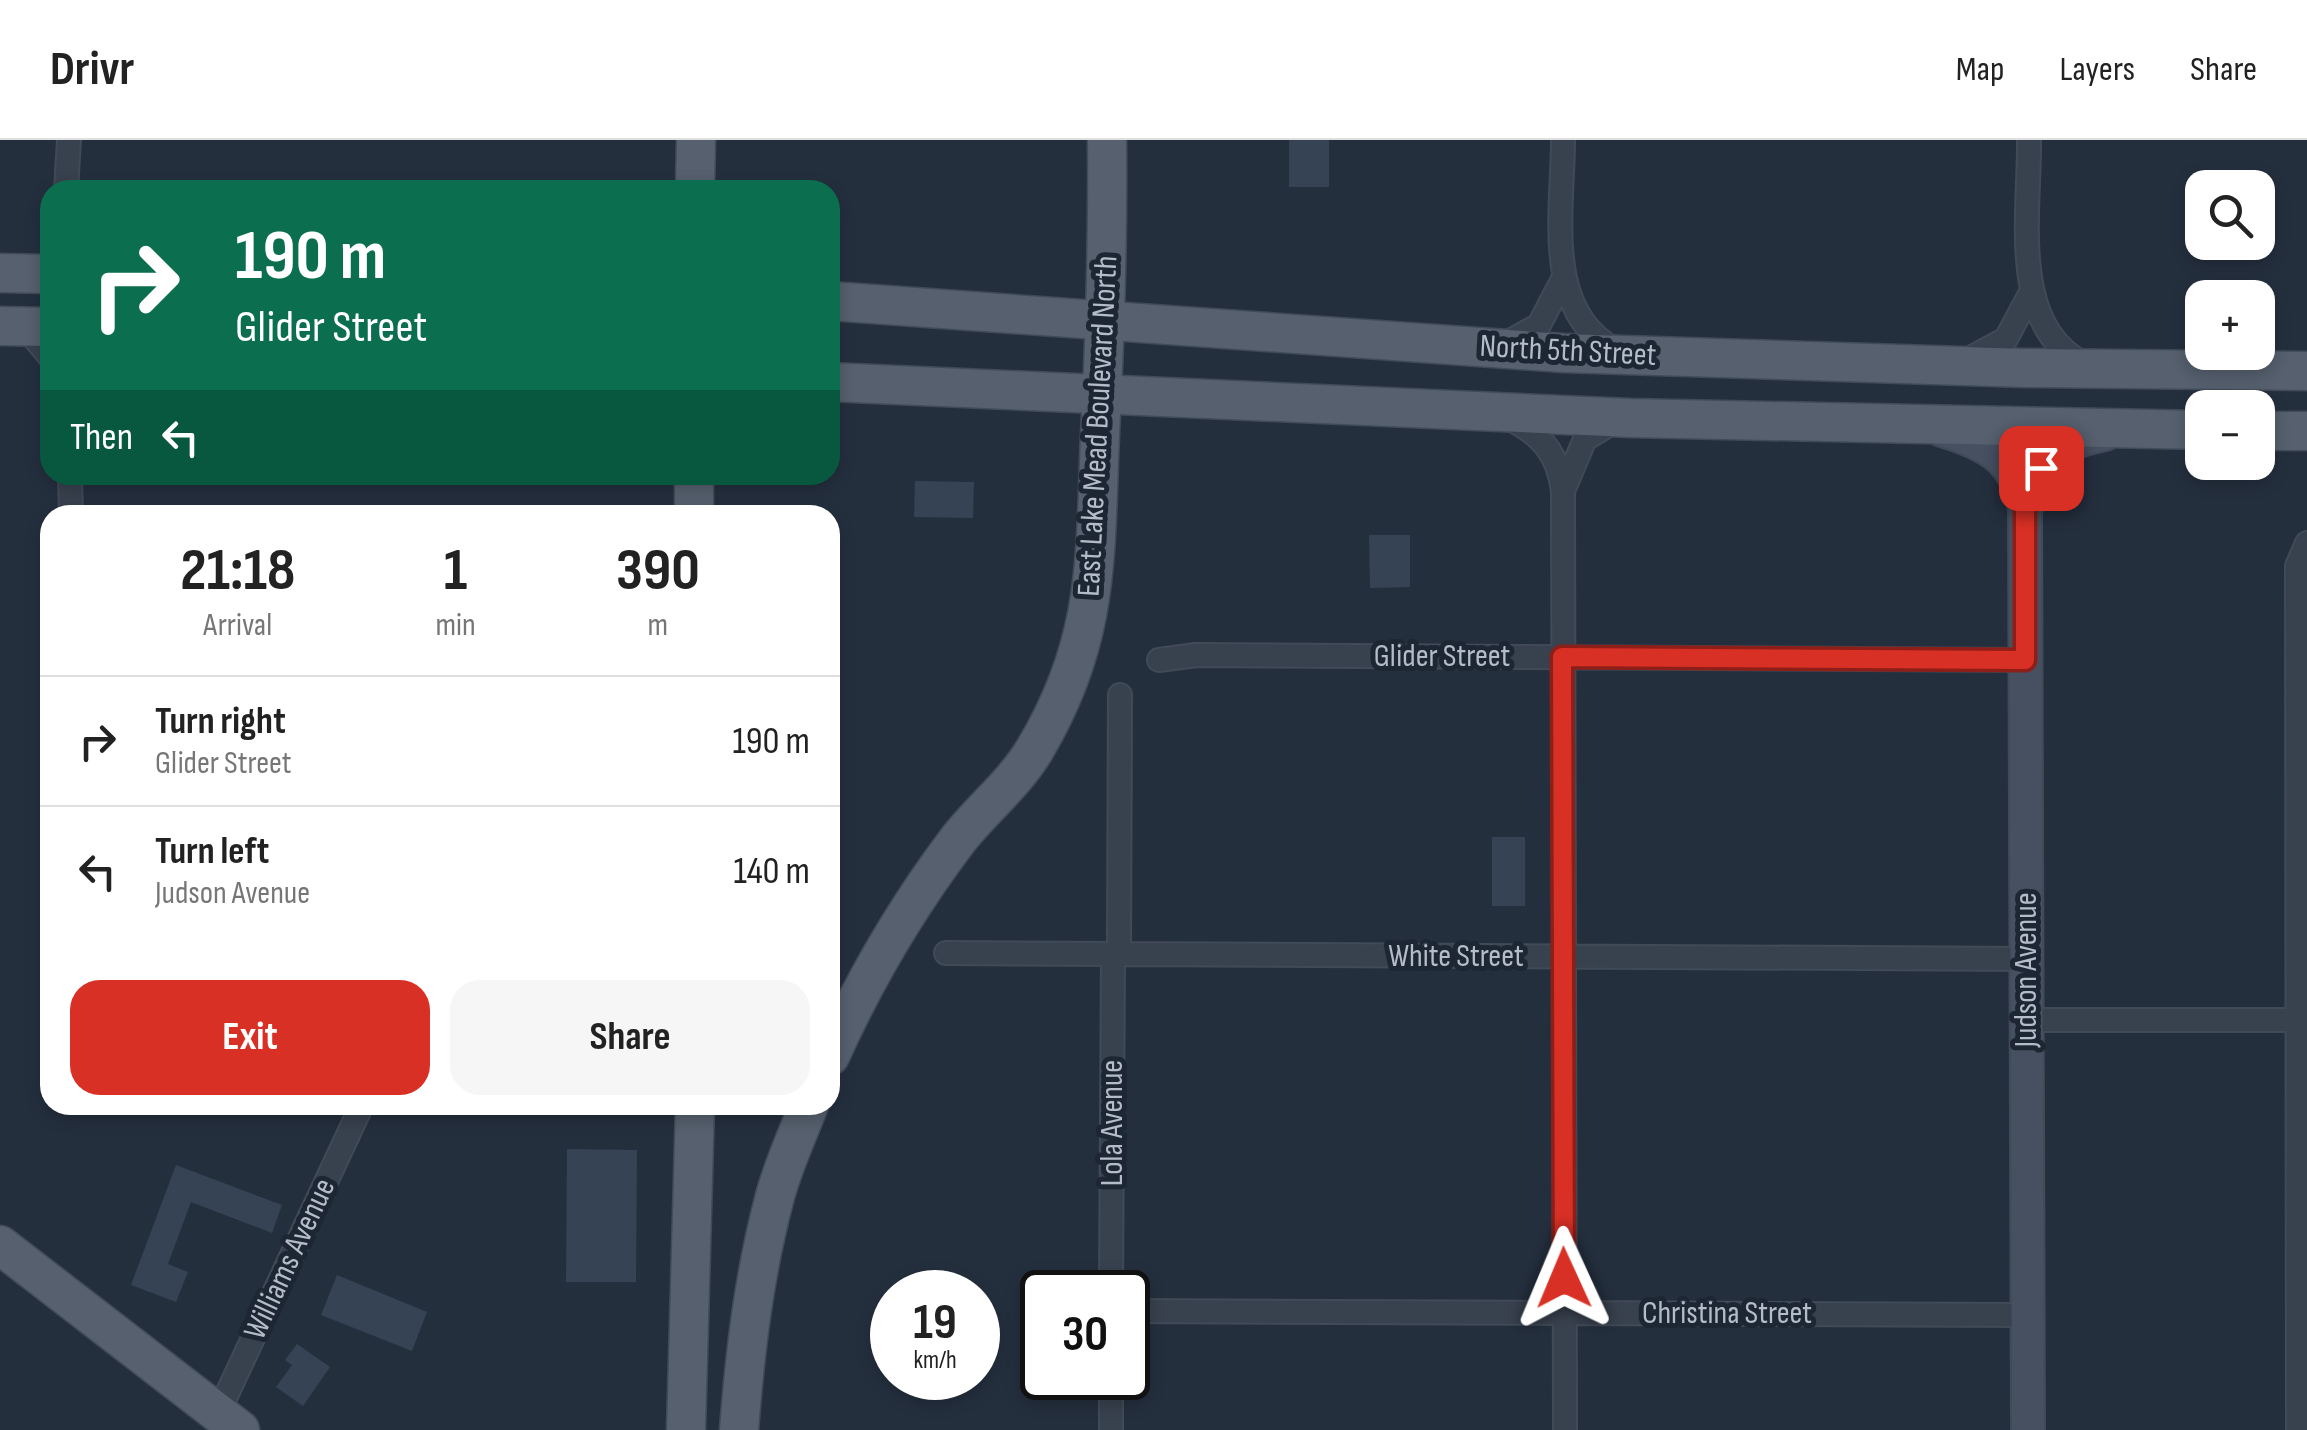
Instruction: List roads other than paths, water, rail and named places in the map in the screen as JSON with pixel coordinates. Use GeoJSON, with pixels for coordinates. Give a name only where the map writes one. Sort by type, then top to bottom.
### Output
{"type":"FeatureCollection","features":[{"type":"Feature","properties":{"kind":"main road"},"geometry":{"type":"LineString","coordinates":[[695,180],[696,140]]}},
{"type":"Feature","properties":{"kind":"main road","name":"East Lake Mead Boulevard North"},"geometry":{"type":"LineString","coordinates":[[840,1038],[957,840],[1033,753],[1065,693],[1086,632],[1098,558],[1107,319],[1107,140]]}},
{"type":"Feature","properties":{"kind":"main road"},"geometry":{"type":"LineString","coordinates":[[0,274],[40,266]]}},
{"type":"Feature","properties":{"kind":"main road","name":"North 5th Street"},"geometry":{"type":"LineString","coordinates":[[840,302],[1626,355],[1950,366],[2307,370]]}},
{"type":"Feature","properties":{"kind":"main road","name":"North 5th Street"},"geometry":{"type":"LineString","coordinates":[[840,383],[1102,397],[1490,408],[1630,418],[1934,428],[2185,430]]}},
{"type":"Feature","properties":{"kind":"main road"},"geometry":{"type":"LineString","coordinates":[[2275,431],[2307,431]]}},
{"type":"Feature","properties":{"kind":"main road"},"geometry":{"type":"LineString","coordinates":[[686,1430],[695,1115]]}},
{"type":"Feature","properties":{"kind":"main road"},"geometry":{"type":"LineString","coordinates":[[740,1430],[747,1329],[774,1196],[805,1115]]}},
{"type":"Feature","properties":{"kind":"main road"},"geometry":{"type":"LineString","coordinates":[[0,1245],[229,1422]]}},
{"type":"Feature","properties":{"kind":"street"},"geometry":{"type":"LineString","coordinates":[[69,140],[70,180]]}},
{"type":"Feature","properties":{"kind":"street"},"geometry":{"type":"LineString","coordinates":[[1562,140],[1563,279],[1586,328],[1598,341],[1626,355]]}},
{"type":"Feature","properties":{"kind":"street"},"geometry":{"type":"LineString","coordinates":[[1950,366],[1999,345],[2018,323],[2030,294],[2030,140]]}},
{"type":"Feature","properties":{"kind":"street"},"geometry":{"type":"LineString","coordinates":[[1494,348],[1539,325],[1563,279]]}},
{"type":"Feature","properties":{"kind":"street"},"geometry":{"type":"LineString","coordinates":[[2030,294],[2053,342],[2066,355],[2095,368]]}},
{"type":"Feature","properties":{"kind":"street"},"geometry":{"type":"LineString","coordinates":[[1490,408],[1528,428],[1546,443],[1557,462],[1563,491],[1565,1430]]}},
{"type":"Feature","properties":{"kind":"street"},"geometry":{"type":"LineString","coordinates":[[1563,491],[1585,439],[1602,426],[1630,418]]}},
{"type":"Feature","properties":{"kind":"street","name":"Judson Avenue"},"geometry":{"type":"LineString","coordinates":[[1934,428],[1999,454],[2019,482],[2025,510],[2028,1430]]}},
{"type":"Feature","properties":{"kind":"street","name":"Judson Avenue"},"geometry":{"type":"LineString","coordinates":[[2025,510],[2041,468],[2055,451],[2074,442],[2126,430]]}},
{"type":"Feature","properties":{"kind":"street"},"geometry":{"type":"LineString","coordinates":[[2298,1430],[2302,549]]}},
{"type":"Feature","properties":{"kind":"street","name":"Glider Street"},"geometry":{"type":"LineString","coordinates":[[1159,660],[1196,655],[2025,660]]}},
{"type":"Feature","properties":{"kind":"street","name":"Lola Avenue"},"geometry":{"type":"LineString","coordinates":[[1111,1270],[1120,695]]}},
{"type":"Feature","properties":{"kind":"street","name":"White Street"},"geometry":{"type":"LineString","coordinates":[[946,953],[2026,959]]}},
{"type":"Feature","properties":{"kind":"street"},"geometry":{"type":"LineString","coordinates":[[2027,1020],[2302,1020]]}},
{"type":"Feature","properties":{"kind":"street","name":"Williams Avenue"},"geometry":{"type":"LineString","coordinates":[[229,1422],[358,1115]]}},
{"type":"Feature","properties":{"kind":"street","name":"Christina Street"},"geometry":{"type":"LineString","coordinates":[[1150,1311],[2028,1315]]}},
{"type":"Feature","properties":{"kind":"street"},"geometry":{"type":"LineString","coordinates":[[1111,1400],[1112,1430]]}}]}
